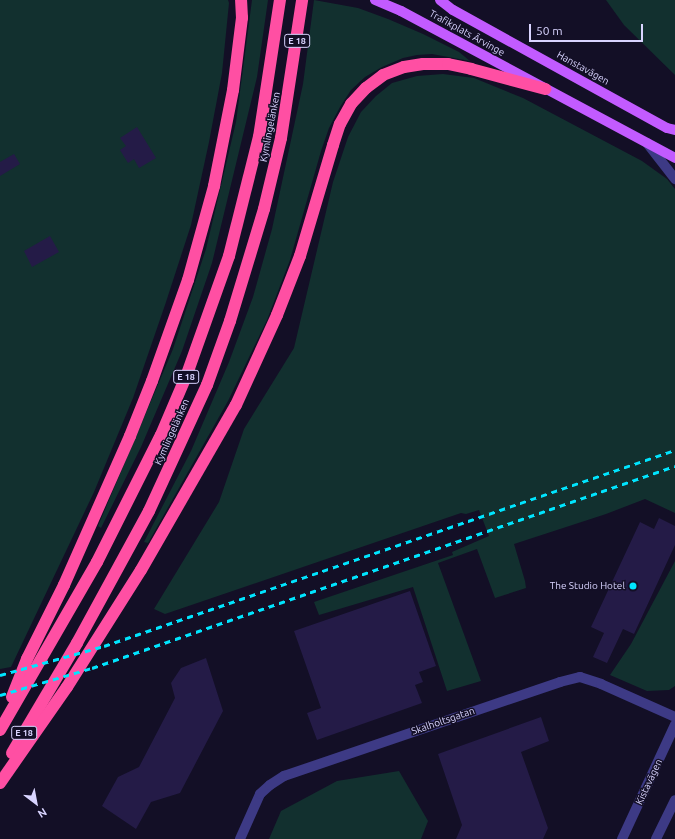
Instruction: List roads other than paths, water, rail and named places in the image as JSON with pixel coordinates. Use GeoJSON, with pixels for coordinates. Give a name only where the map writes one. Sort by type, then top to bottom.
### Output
{"type":"FeatureCollection","features":[{"type":"Feature","properties":{"kind":"highway"},"geometry":{"type":"LineString","coordinates":[[13,703],[27,659],[64,585],[130,436],[152,381],[188,280],[214,186],[232,97],[242,18],[241,0]]}},
{"type":"Feature","properties":{"kind":"highway","name":"Kymlingelänken"},"geometry":{"type":"LineString","coordinates":[[0,729],[13,703],[45,653],[97,562],[161,435],[187,374],[229,256],[259,137],[280,0]]}},
{"type":"Feature","properties":{"kind":"highway","name":"Kymlingelänken"},"geometry":{"type":"LineString","coordinates":[[0,774],[77,643],[149,511],[207,385],[230,321],[264,209],[281,138],[291,82],[302,0]]}},
{"type":"Feature","properties":{"kind":"highway"},"geometry":{"type":"LineString","coordinates":[[0,783],[67,687],[100,636],[141,570],[236,405],[277,315],[300,256],[340,124],[351,104],[366,88],[383,75],[404,67],[423,64],[448,64],[545,89]]}},
{"type":"Feature","properties":{"kind":"main road","name":"Trafikplats Ärvinge"},"geometry":{"type":"LineString","coordinates":[[375,0],[401,11],[545,89]]}},
{"type":"Feature","properties":{"kind":"main road","name":"Hanstavägen"},"geometry":{"type":"LineString","coordinates":[[440,0],[460,14],[660,124],[675,130]]}},
{"type":"Feature","properties":{"kind":"main road"},"geometry":{"type":"LineString","coordinates":[[545,89],[675,158]]}},
{"type":"Feature","properties":{"kind":"street"},"geometry":{"type":"LineString","coordinates":[[647,143],[675,179]]}},
{"type":"Feature","properties":{"kind":"street","name":"Skalholtsgatan"},"geometry":{"type":"LineString","coordinates":[[240,839],[260,794],[284,776],[560,682],[580,677],[587,679],[602,684],[675,716]]}},
{"type":"Feature","properties":{"kind":"street","name":"Kistavägen"},"geometry":{"type":"LineString","coordinates":[[622,839],[675,725]]}},
{"type":"Feature","properties":{"kind":"street"},"geometry":{"type":"LineString","coordinates":[[656,839],[675,800]]}},
{"type":"Feature","properties":{"kind":"railway"},"geometry":{"type":"LineString","coordinates":[[0,675],[104,646],[675,450]]}},
{"type":"Feature","properties":{"kind":"railway"},"geometry":{"type":"LineString","coordinates":[[0,695],[92,668],[675,466]]}},
{"type":"Feature","properties":{"kind":"place","name":"The Studio Hotel"},"geometry":{"type":"Point","coordinates":[633,586]}}]}
